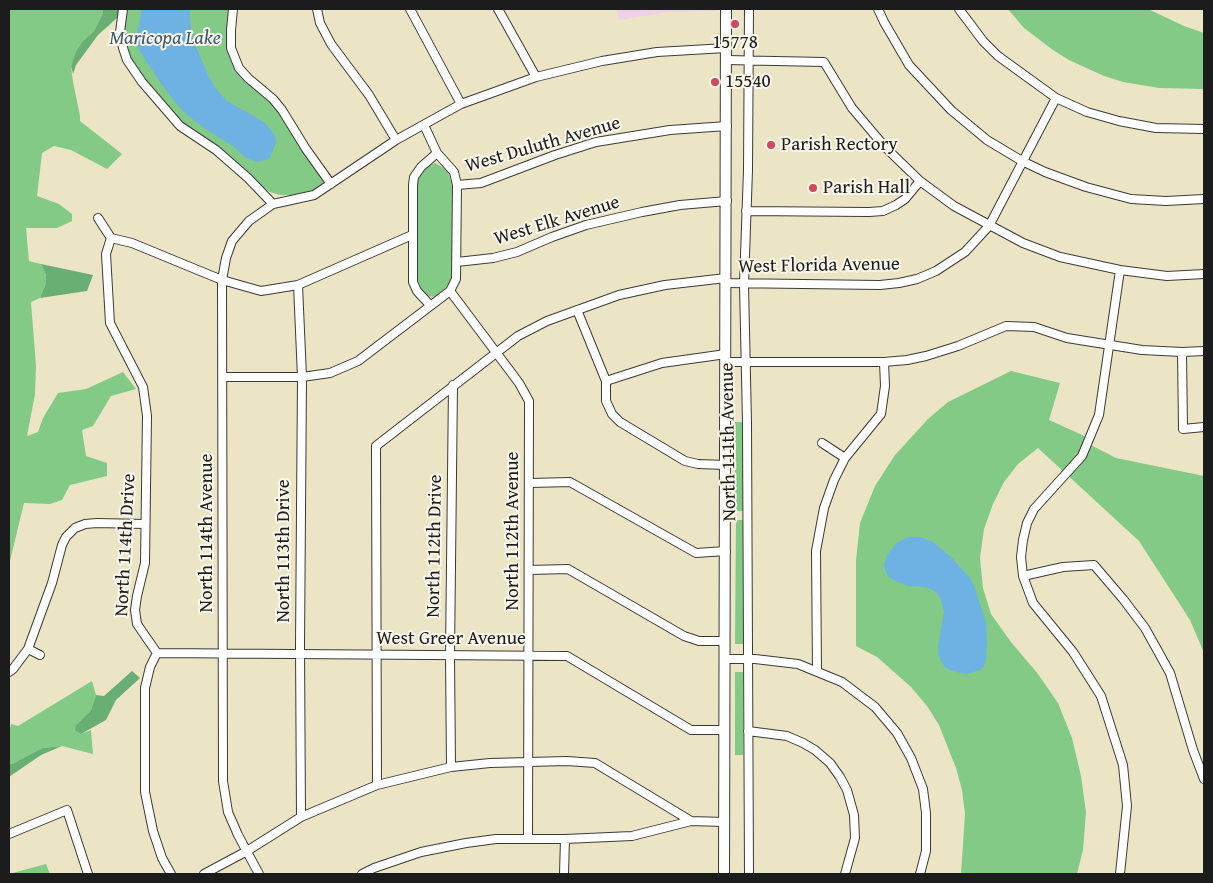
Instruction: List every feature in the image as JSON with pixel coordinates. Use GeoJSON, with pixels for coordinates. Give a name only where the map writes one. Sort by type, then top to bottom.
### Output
{"type":"FeatureCollection","features":[{"type":"Feature","properties":{"kind":"street"},"geometry":{"type":"LineString","coordinates":[[123,9],[120,32],[123,48],[142,82],[180,126],[216,150],[248,178],[273,204],[314,195],[396,140],[461,104],[536,77],[602,61],[657,52],[726,48]]}},
{"type":"Feature","properties":{"kind":"street"},"geometry":{"type":"LineString","coordinates":[[233,9],[231,48],[239,68],[273,99],[282,110],[306,149],[332,184]]}},
{"type":"Feature","properties":{"kind":"street"},"geometry":{"type":"LineString","coordinates":[[317,9],[320,24],[331,44],[370,95],[396,140]]}},
{"type":"Feature","properties":{"kind":"street"},"geometry":{"type":"LineString","coordinates":[[410,9],[461,104]]}},
{"type":"Feature","properties":{"kind":"street"},"geometry":{"type":"LineString","coordinates":[[498,9],[536,77]]}},
{"type":"Feature","properties":{"kind":"street","name":"North 111th Avenue"},"geometry":{"type":"LineString","coordinates":[[724,874],[726,9]]}},
{"type":"Feature","properties":{"kind":"street","name":"North 111th Avenue"},"geometry":{"type":"LineString","coordinates":[[749,9],[744,284],[749,874]]}},
{"type":"Feature","properties":{"kind":"street"},"geometry":{"type":"LineString","coordinates":[[878,9],[910,65],[951,110],[987,140],[1022,161],[1086,187],[1131,199],[1166,201],[1204,200]]}},
{"type":"Feature","properties":{"kind":"street"},"geometry":{"type":"LineString","coordinates":[[959,9],[983,41],[998,56],[1056,98],[1087,112],[1118,122],[1156,128],[1204,129]]}},
{"type":"Feature","properties":{"kind":"street"},"geometry":{"type":"LineString","coordinates":[[726,60],[824,62],[852,108],[885,147],[920,181],[954,206],[1022,243],[1060,257],[1120,270],[1167,276],[1204,274]]}},
{"type":"Feature","properties":{"kind":"street","name":"West Florida Avenue"},"geometry":{"type":"LineString","coordinates":[[376,656],[376,446],[518,336],[547,321],[619,295],[665,285],[726,281],[744,284],[899,283],[917,279],[936,271],[965,252],[989,226],[1056,98]]}},
{"type":"Feature","properties":{"kind":"street"},"geometry":{"type":"LineString","coordinates":[[224,377],[302,377],[330,373],[358,361],[450,291],[456,279],[457,185],[454,172],[437,153],[424,125]]}},
{"type":"Feature","properties":{"kind":"street","name":"West Duluth Avenue"},"geometry":{"type":"LineString","coordinates":[[457,185],[481,183],[555,155],[596,142],[670,130],[727,126]]}},
{"type":"Feature","properties":{"kind":"street"},"geometry":{"type":"LineString","coordinates":[[430,305],[417,291],[413,282],[414,177],[421,167],[437,153]]}},
{"type":"Feature","properties":{"kind":"street"},"geometry":{"type":"LineString","coordinates":[[746,211],[883,211],[905,200],[920,181]]}},
{"type":"Feature","properties":{"kind":"street","name":"West Elk Avenue"},"geometry":{"type":"LineString","coordinates":[[457,262],[493,258],[517,252],[586,225],[642,212],[680,205],[727,201]]}},
{"type":"Feature","properties":{"kind":"street","name":"North 114th Avenue"},"geometry":{"type":"LineString","coordinates":[[259,874],[232,824],[223,791],[224,377],[222,280],[226,258],[232,242],[249,221],[273,204]]}},
{"type":"Feature","properties":{"kind":"street"},"geometry":{"type":"LineString","coordinates":[[98,218],[111,238],[132,243],[222,280],[261,291],[298,286],[412,235]]}},
{"type":"Feature","properties":{"kind":"street","name":"North 114th Drive"},"geometry":{"type":"LineString","coordinates":[[111,238],[106,254],[110,323],[143,387],[147,416],[145,563],[135,610],[137,624],[157,653]]}},
{"type":"Feature","properties":{"kind":"street"},"geometry":{"type":"LineString","coordinates":[[1120,270],[1098,415],[1082,456],[1034,509],[1027,523],[1021,557],[1023,576],[1033,602],[1072,652],[1101,696],[1123,764],[1127,806],[1120,874]]}},
{"type":"Feature","properties":{"kind":"street","name":"North 113th Drive"},"geometry":{"type":"LineString","coordinates":[[298,286],[302,377],[301,817]]}},
{"type":"Feature","properties":{"kind":"street","name":"North 112th Avenue"},"geometry":{"type":"LineString","coordinates":[[450,291],[521,386],[529,401],[528,839]]}},
{"type":"Feature","properties":{"kind":"street"},"geometry":{"type":"LineString","coordinates":[[577,310],[606,381],[606,401],[612,414],[620,422],[685,461],[698,464],[726,465]]}},
{"type":"Feature","properties":{"kind":"street"},"geometry":{"type":"LineString","coordinates":[[606,381],[662,363],[726,358],[746,362],[884,362],[926,356],[958,346],[1006,326],[1034,326],[1066,338],[1109,346],[1142,350],[1204,351]]}},
{"type":"Feature","properties":{"kind":"street"},"geometry":{"type":"LineString","coordinates":[[1182,352],[1184,429],[1204,427]]}},
{"type":"Feature","properties":{"kind":"street"},"geometry":{"type":"LineString","coordinates":[[817,671],[816,551],[824,508],[834,480],[845,458],[881,414],[885,386],[884,362]]}},
{"type":"Feature","properties":{"kind":"street","name":"North 112th Drive"},"geometry":{"type":"LineString","coordinates":[[451,766],[450,656],[453,386]]}},
{"type":"Feature","properties":{"kind":"street"},"geometry":{"type":"LineString","coordinates":[[822,443],[845,458]]}},
{"type":"Feature","properties":{"kind":"street"},"geometry":{"type":"LineString","coordinates":[[530,483],[570,482],[696,553],[726,552]]}},
{"type":"Feature","properties":{"kind":"street"},"geometry":{"type":"LineString","coordinates":[[9,672],[28,649],[52,583],[66,537],[75,528],[85,524],[145,524]]}},
{"type":"Feature","properties":{"kind":"street"},"geometry":{"type":"LineString","coordinates":[[1023,576],[1063,568],[1094,565],[1145,628],[1170,673],[1193,750],[1204,779]]}},
{"type":"Feature","properties":{"kind":"street"},"geometry":{"type":"LineString","coordinates":[[529,570],[568,569],[684,636],[699,641],[725,641]]}},
{"type":"Feature","properties":{"kind":"street"},"geometry":{"type":"LineString","coordinates":[[28,649],[40,654]]}},
{"type":"Feature","properties":{"kind":"street"},"geometry":{"type":"LineString","coordinates":[[157,653],[150,667],[145,688],[145,792],[153,831],[162,858],[171,874]]}},
{"type":"Feature","properties":{"kind":"street","name":"West Greer Avenue"},"geometry":{"type":"LineString","coordinates":[[157,653],[567,656],[691,730],[725,730]]}},
{"type":"Feature","properties":{"kind":"street"},"geometry":{"type":"LineString","coordinates":[[376,656],[376,785]]}},
{"type":"Feature","properties":{"kind":"street"},"geometry":{"type":"LineString","coordinates":[[725,659],[748,659],[798,664],[842,682],[875,707],[897,733],[911,758],[923,789],[926,814],[926,851],[920,874]]}},
{"type":"Feature","properties":{"kind":"street"},"geometry":{"type":"LineString","coordinates":[[748,731],[787,736],[803,743],[815,750],[830,763],[840,777],[847,790],[854,815],[855,838],[845,874]]}},
{"type":"Feature","properties":{"kind":"street"},"geometry":{"type":"LineString","coordinates":[[204,874],[247,851],[301,817],[376,785],[451,766],[528,761],[594,763],[691,821]]}},
{"type":"Feature","properties":{"kind":"street"},"geometry":{"type":"LineString","coordinates":[[9,834],[67,810],[88,874]]}},
{"type":"Feature","properties":{"kind":"street"},"geometry":{"type":"LineString","coordinates":[[362,874],[421,852],[466,843],[496,839],[565,839],[632,836],[691,821],[724,822]]}},
{"type":"Feature","properties":{"kind":"street"},"geometry":{"type":"LineString","coordinates":[[564,874],[565,839]]}},
{"type":"Feature","properties":{"kind":"shaded area"},"geometry":{"type":"Polygon","coordinates":[[[617,9],[717,9],[717,11],[669,12],[619,20],[617,9]]]}},
{"type":"Feature","properties":{"kind":"green space"},"geometry":{"type":"Polygon","coordinates":[[[9,9],[103,9],[103,13],[94,31],[82,42],[71,66],[73,82],[80,121],[122,154],[107,169],[71,150],[54,146],[42,153],[37,196],[59,204],[72,214],[72,221],[57,228],[26,228],[29,261],[41,264],[46,275],[46,283],[40,298],[31,302],[36,366],[35,394],[27,436],[38,432],[43,418],[58,393],[86,389],[123,372],[136,389],[111,396],[93,426],[82,430],[86,456],[107,463],[107,476],[70,485],[62,500],[50,504],[24,503],[9,565],[9,9]]]}},
{"type":"Feature","properties":{"kind":"green space"},"geometry":{"type":"Polygon","coordinates":[[[103,9],[119,9],[117,18],[98,35],[76,65],[73,74],[71,66],[76,52],[82,42],[94,31],[103,13],[103,9]]]}},
{"type":"Feature","properties":{"kind":"green space"},"geometry":{"type":"Polygon","coordinates":[[[126,9],[229,9],[227,43],[230,57],[236,70],[267,98],[283,116],[302,149],[324,179],[323,186],[302,195],[280,195],[270,192],[254,181],[226,153],[197,135],[181,122],[143,78],[130,57],[123,38],[126,9]]]}},
{"type":"Feature","properties":{"kind":"green space"},"geometry":{"type":"Polygon","coordinates":[[[1008,9],[1148,9],[1204,33],[1204,89],[1159,88],[1123,82],[1104,76],[1069,60],[1053,50],[1024,28],[1008,9]]]}},
{"type":"Feature","properties":{"kind":"green space"},"geometry":{"type":"Polygon","coordinates":[[[435,163],[448,172],[452,184],[453,270],[452,277],[445,289],[435,297],[428,296],[423,292],[416,276],[418,179],[424,168],[435,163]]]}},
{"type":"Feature","properties":{"kind":"green space"},"geometry":{"type":"Polygon","coordinates":[[[41,264],[93,275],[87,291],[40,298],[46,283],[46,275],[41,264]]]}},
{"type":"Feature","properties":{"kind":"green space"},"geometry":{"type":"Polygon","coordinates":[[[1011,371],[1060,383],[1049,420],[1089,438],[1087,443],[1116,458],[1204,476],[1204,653],[1190,620],[1139,541],[1038,448],[1018,464],[1004,482],[993,504],[984,529],[980,558],[983,588],[991,614],[1058,703],[1072,738],[1081,776],[1086,812],[1083,850],[1077,874],[961,874],[965,814],[962,790],[956,768],[939,725],[927,706],[911,687],[877,657],[856,646],[856,560],[860,523],[875,486],[895,455],[928,419],[948,402],[1011,371]]]}},
{"type":"Feature","properties":{"kind":"green space"},"geometry":{"type":"Polygon","coordinates":[[[735,422],[743,422],[743,511],[735,511],[735,422]]]}},
{"type":"Feature","properties":{"kind":"green space"},"geometry":{"type":"Polygon","coordinates":[[[736,520],[744,520],[743,644],[735,644],[736,520]]]}},
{"type":"Feature","properties":{"kind":"green space"},"geometry":{"type":"Polygon","coordinates":[[[132,671],[140,678],[116,700],[106,720],[81,734],[75,730],[76,725],[91,710],[96,695],[104,696],[132,671]]]}},
{"type":"Feature","properties":{"kind":"green space"},"geometry":{"type":"Polygon","coordinates":[[[735,672],[743,672],[743,755],[735,755],[735,672]]]}},
{"type":"Feature","properties":{"kind":"green space"},"geometry":{"type":"Polygon","coordinates":[[[92,681],[96,695],[91,710],[76,725],[81,734],[91,730],[93,754],[62,746],[42,748],[9,764],[9,732],[11,724],[18,726],[92,681]]]}},
{"type":"Feature","properties":{"kind":"green space"},"geometry":{"type":"Polygon","coordinates":[[[62,746],[41,755],[9,777],[9,764],[42,748],[62,746]]]}},
{"type":"Feature","properties":{"kind":"green space"},"geometry":{"type":"Polygon","coordinates":[[[46,864],[50,874],[9,874],[46,864]]]}},
{"type":"Feature","properties":{"kind":"water","name":"Maricopa Lake"},"geometry":{"type":"Polygon","coordinates":[[[142,9],[190,9],[190,22],[194,42],[208,75],[217,90],[227,101],[264,122],[275,135],[276,143],[269,159],[257,162],[246,158],[233,146],[207,130],[179,107],[139,50],[137,35],[142,9]]]}},
{"type":"Feature","properties":{"kind":"water"},"geometry":{"type":"Polygon","coordinates":[[[910,537],[920,537],[933,542],[951,557],[970,578],[986,622],[986,659],[984,666],[980,670],[966,674],[952,671],[945,667],[938,654],[944,612],[940,597],[926,587],[909,586],[895,581],[886,572],[884,565],[887,555],[897,543],[910,537]]]}},
{"type":"Feature","properties":{"kind":"place","name":"15778"},"geometry":{"type":"Point","coordinates":[735,24]}},
{"type":"Feature","properties":{"kind":"place","name":"15540"},"geometry":{"type":"Point","coordinates":[715,82]}},
{"type":"Feature","properties":{"kind":"place","name":"Parish Rectory"},"geometry":{"type":"Point","coordinates":[771,145]}},
{"type":"Feature","properties":{"kind":"place","name":"Parish Hall"},"geometry":{"type":"Point","coordinates":[813,188]}}]}
